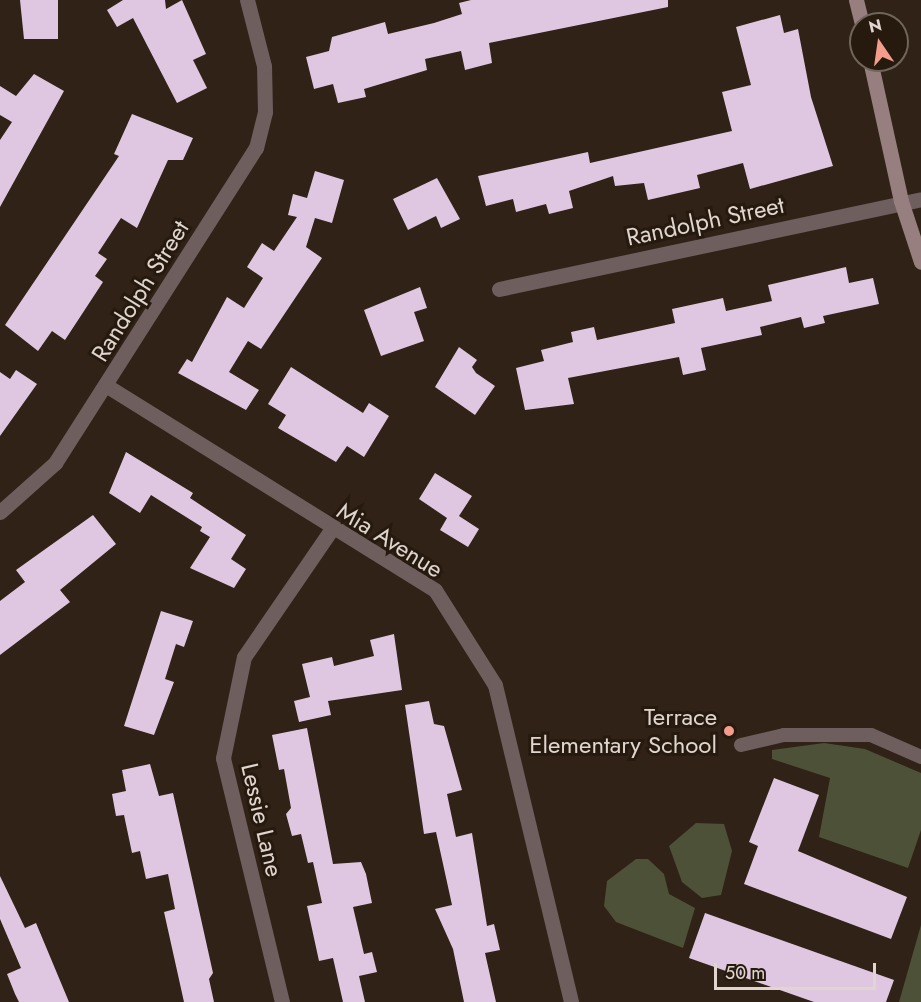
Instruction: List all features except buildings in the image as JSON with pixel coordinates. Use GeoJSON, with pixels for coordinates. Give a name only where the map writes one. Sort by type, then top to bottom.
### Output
{"type":"FeatureCollection","features":[{"type":"Feature","properties":{"kind":"street","name":"Randolph Street"},"geometry":{"type":"LineString","coordinates":[[0,512],[55,463],[107,386],[255,148],[265,112],[264,66],[252,1]]}},
{"type":"Feature","properties":{"kind":"street"},"geometry":{"type":"LineString","coordinates":[[873,72],[901,201],[921,262]]}},
{"type":"Feature","properties":{"kind":"street","name":"Randolph Street"},"geometry":{"type":"LineString","coordinates":[[499,289],[901,201],[921,199]]}},
{"type":"Feature","properties":{"kind":"street","name":"Mia Avenue"},"geometry":{"type":"LineString","coordinates":[[107,386],[331,530],[435,590],[495,685],[571,1002]]}},
{"type":"Feature","properties":{"kind":"street","name":"Lessie Lane"},"geometry":{"type":"LineString","coordinates":[[282,1002],[223,758],[244,657],[331,530]]}},
{"type":"Feature","properties":{"kind":"lane"},"geometry":{"type":"LineString","coordinates":[[741,745],[784,735],[871,735],[921,757]]}},
{"type":"Feature","properties":{"kind":"green space"},"geometry":{"type":"Polygon","coordinates":[[[824,743],[865,749],[921,773],[921,830],[908,868],[819,837],[830,778],[772,759],[772,750],[824,743]]]}},
{"type":"Feature","properties":{"kind":"green space"},"geometry":{"type":"Polygon","coordinates":[[[696,823],[724,824],[732,851],[721,895],[702,898],[682,882],[669,846],[696,823]]]}},
{"type":"Feature","properties":{"kind":"green space"},"geometry":{"type":"Polygon","coordinates":[[[636,859],[648,859],[664,874],[669,894],[695,908],[683,948],[616,922],[604,906],[607,881],[636,859]]]}},
{"type":"Feature","properties":{"kind":"green space"},"geometry":{"type":"Polygon","coordinates":[[[921,925],[921,1002],[899,1002],[921,925]]]}},
{"type":"Feature","properties":{"kind":"place","name":"Terrace Elementary School"},"geometry":{"type":"Point","coordinates":[729,731]}}]}
